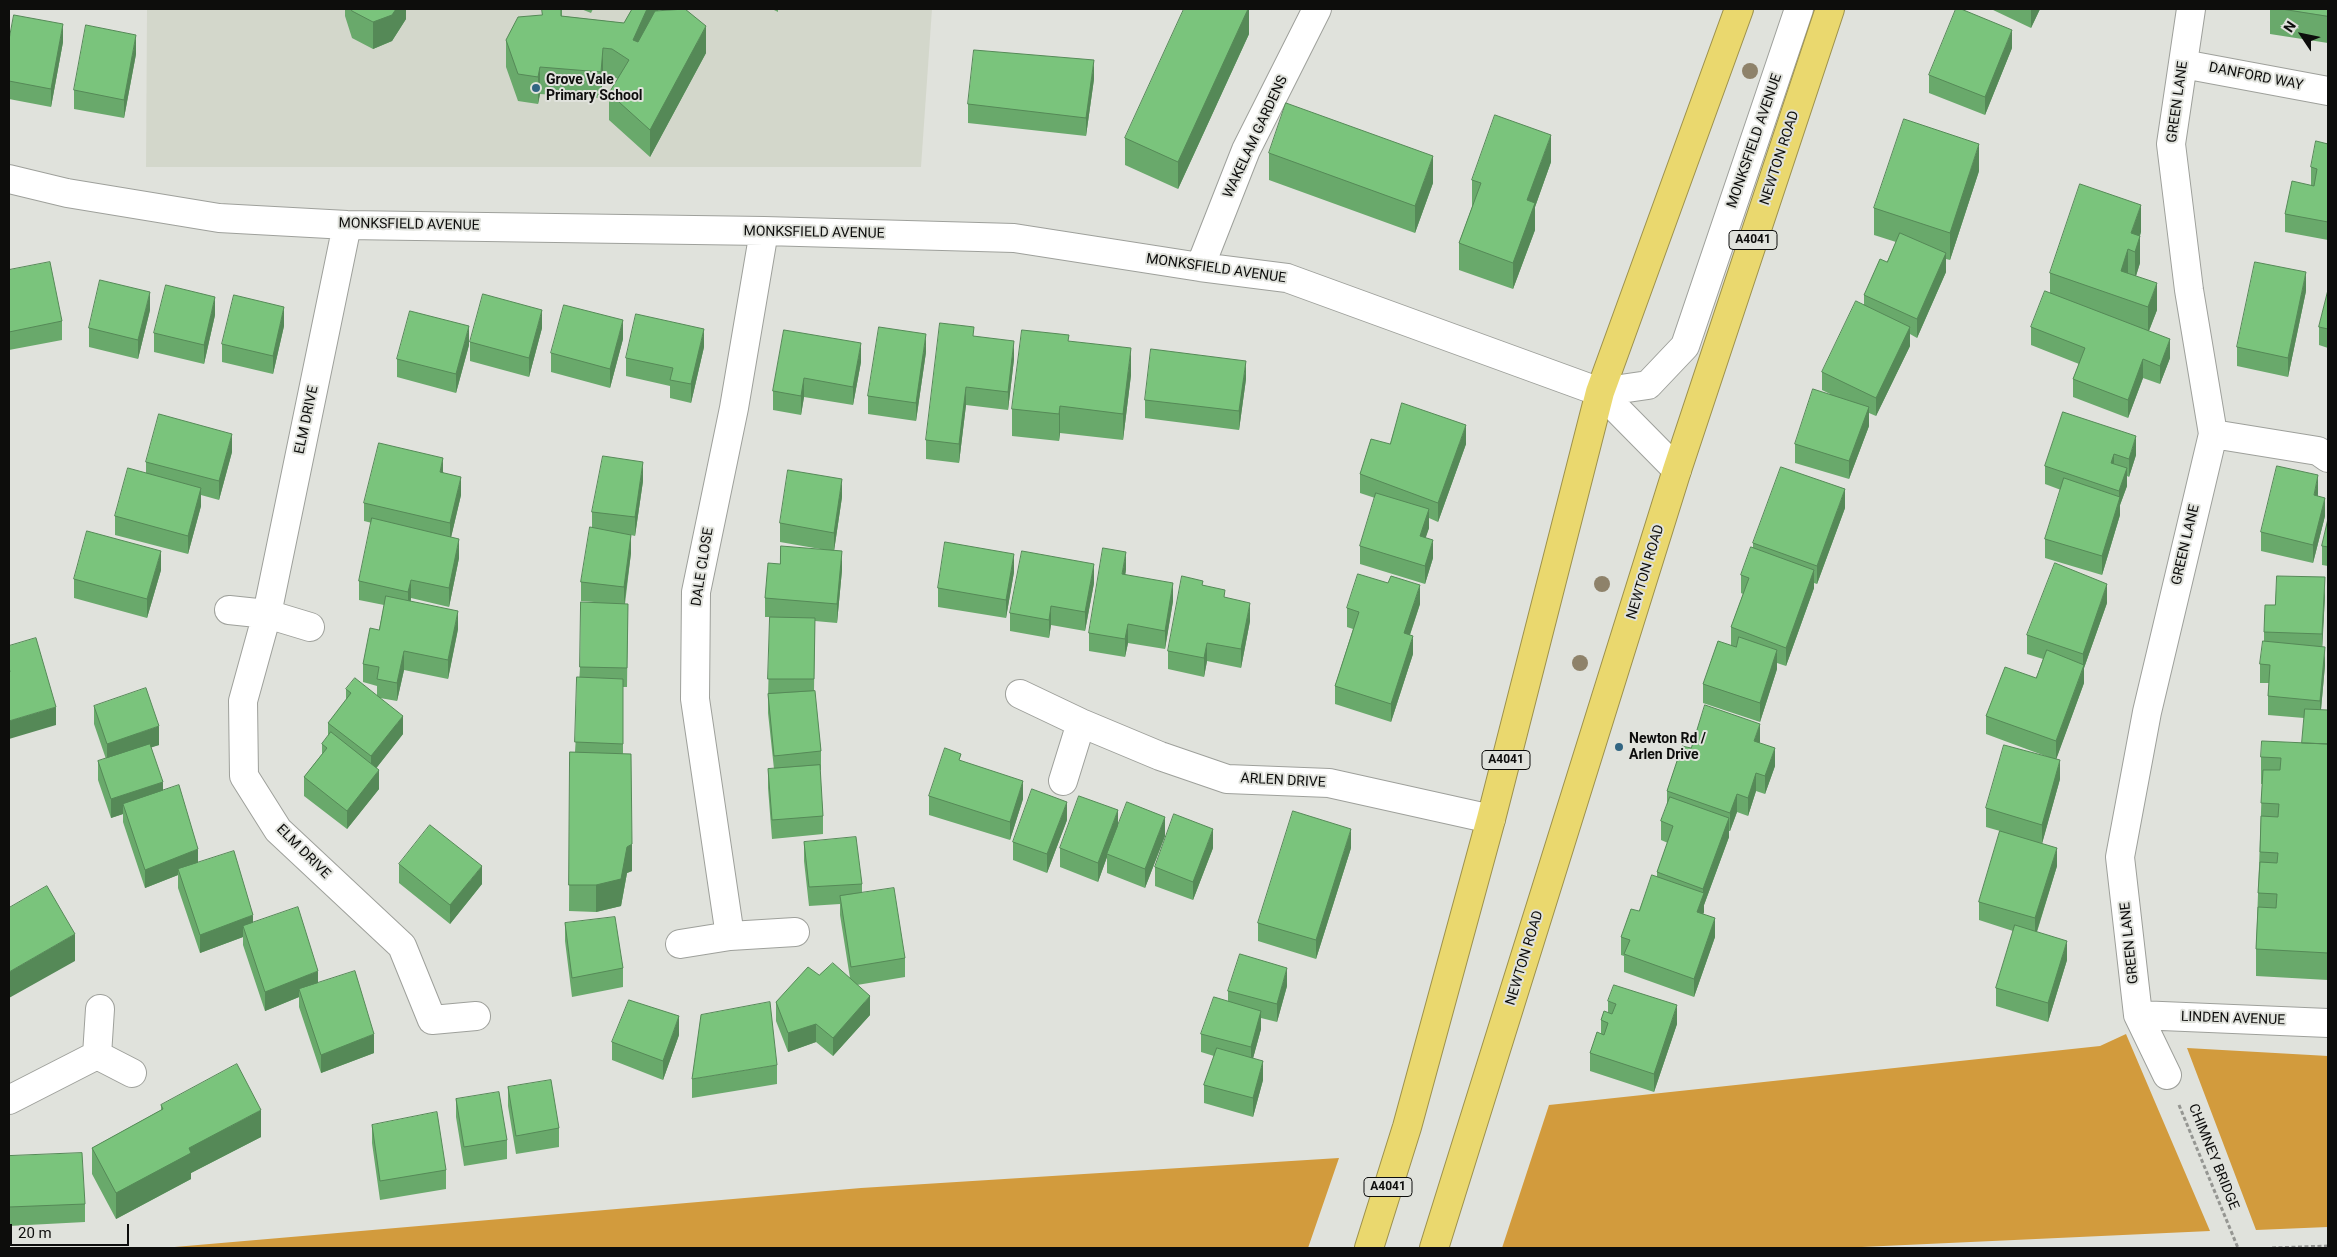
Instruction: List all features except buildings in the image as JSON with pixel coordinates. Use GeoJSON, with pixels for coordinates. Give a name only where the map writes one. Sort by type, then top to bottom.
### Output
{"type":"FeatureCollection","features":[{"type":"Feature","properties":{"kind":"highway","name":"A4041"},"geometry":{"type":"LineString","coordinates":[[1369,1248],[1407,1127],[1491,819],[1600,392],[1739,9]]}},
{"type":"Feature","properties":{"kind":"highway","name":"NEWTON ROAD"},"geometry":{"type":"LineString","coordinates":[[1434,1248],[1677,470],[1830,9]]}},
{"type":"Feature","properties":{"kind":"street","name":"WAKELAM GARDENS"},"geometry":{"type":"LineString","coordinates":[[1200,267],[1246,150],[1317,9]]}},
{"type":"Feature","properties":{"kind":"street","name":"MONKSFIELD AVENUE"},"geometry":{"type":"LineString","coordinates":[[1600,392],[1648,385],[1685,346],[1799,9]]}},
{"type":"Feature","properties":{"kind":"street","name":"GREEN LANE"},"geometry":{"type":"LineString","coordinates":[[2167,1075],[2138,1015],[2120,857],[2147,712],[2213,434],[2190,290],[2171,144],[2191,9]]}},
{"type":"Feature","properties":{"kind":"street","name":"DANFORD WAY"},"geometry":{"type":"LineString","coordinates":[[2184,64],[2328,91]]}},
{"type":"Feature","properties":{"kind":"street","name":"MONKSFIELD AVENUE"},"geometry":{"type":"LineString","coordinates":[[9,179],[67,193],[219,218],[347,225],[764,231],[1014,238],[1200,267],[1288,278],[1600,392],[1677,470]]}},
{"type":"Feature","properties":{"kind":"street","name":"ELM DRIVE"},"geometry":{"type":"LineString","coordinates":[[347,225],[267,614],[242,701],[244,776],[278,830],[402,946],[432,1020],[476,1016]]}},
{"type":"Feature","properties":{"kind":"street","name":"DALE CLOSE"},"geometry":{"type":"LineString","coordinates":[[730,936],[695,699],[696,592],[734,408],[764,231]]}},
{"type":"Feature","properties":{"kind":"street"},"geometry":{"type":"LineString","coordinates":[[2213,434],[2318,451],[2328,458]]}},
{"type":"Feature","properties":{"kind":"street"},"geometry":{"type":"LineString","coordinates":[[229,610],[267,614],[310,627]]}},
{"type":"Feature","properties":{"kind":"street","name":"ARLEN DRIVE"},"geometry":{"type":"LineString","coordinates":[[1020,694],[1081,724],[1160,756],[1227,779],[1329,783],[1491,819]]}},
{"type":"Feature","properties":{"kind":"street"},"geometry":{"type":"LineString","coordinates":[[1063,781],[1081,724]]}},
{"type":"Feature","properties":{"kind":"street"},"geometry":{"type":"LineString","coordinates":[[680,944],[730,936],[795,932]]}},
{"type":"Feature","properties":{"kind":"street"},"geometry":{"type":"LineString","coordinates":[[97,1055],[100,1009]]}},
{"type":"Feature","properties":{"kind":"street","name":"LINDEN AVENUE"},"geometry":{"type":"LineString","coordinates":[[2138,1015],[2328,1023]]}},
{"type":"Feature","properties":{"kind":"street"},"geometry":{"type":"LineString","coordinates":[[97,1055],[132,1073]]}},
{"type":"Feature","properties":{"kind":"street"},"geometry":{"type":"LineString","coordinates":[[9,1100],[97,1055]]}},
{"type":"Feature","properties":{"kind":"path","name":"CHIMNEY BRIDGE"},"geometry":{"type":"LineString","coordinates":[[2167,1075],[2238,1248]]}},
{"type":"Feature","properties":{"kind":"path"},"geometry":{"type":"LineString","coordinates":[[2272,1248],[2328,1246]]}},
{"type":"Feature","properties":{"kind":"shaded area","name":"Grove Vale Primary School"},"geometry":{"type":"Polygon","coordinates":[[[147,9],[932,9],[921,167],[146,167],[147,9]]]}},
{"type":"Feature","properties":{"kind":"shaded area"},"geometry":{"type":"Polygon","coordinates":[[[2126,1034],[2210,1231],[1840,1248],[1502,1248],[1549,1105],[2100,1046],[2126,1034]]]}},
{"type":"Feature","properties":{"kind":"shaded area"},"geometry":{"type":"Polygon","coordinates":[[[2187,1048],[2328,1056],[2328,1227],[2256,1230],[2187,1048]]]}},
{"type":"Feature","properties":{"kind":"shaded area"},"geometry":{"type":"Polygon","coordinates":[[[1339,1158],[1308,1248],[163,1248],[861,1188],[1339,1158]]]}},
{"type":"Feature","properties":{"kind":"place","name":"Grove Vale Primary School"},"geometry":{"type":"Point","coordinates":[536,88]}},
{"type":"Feature","properties":{"kind":"place","name":"Newton Rd / Arlen Drive"},"geometry":{"type":"Point","coordinates":[1619,747]}}]}
